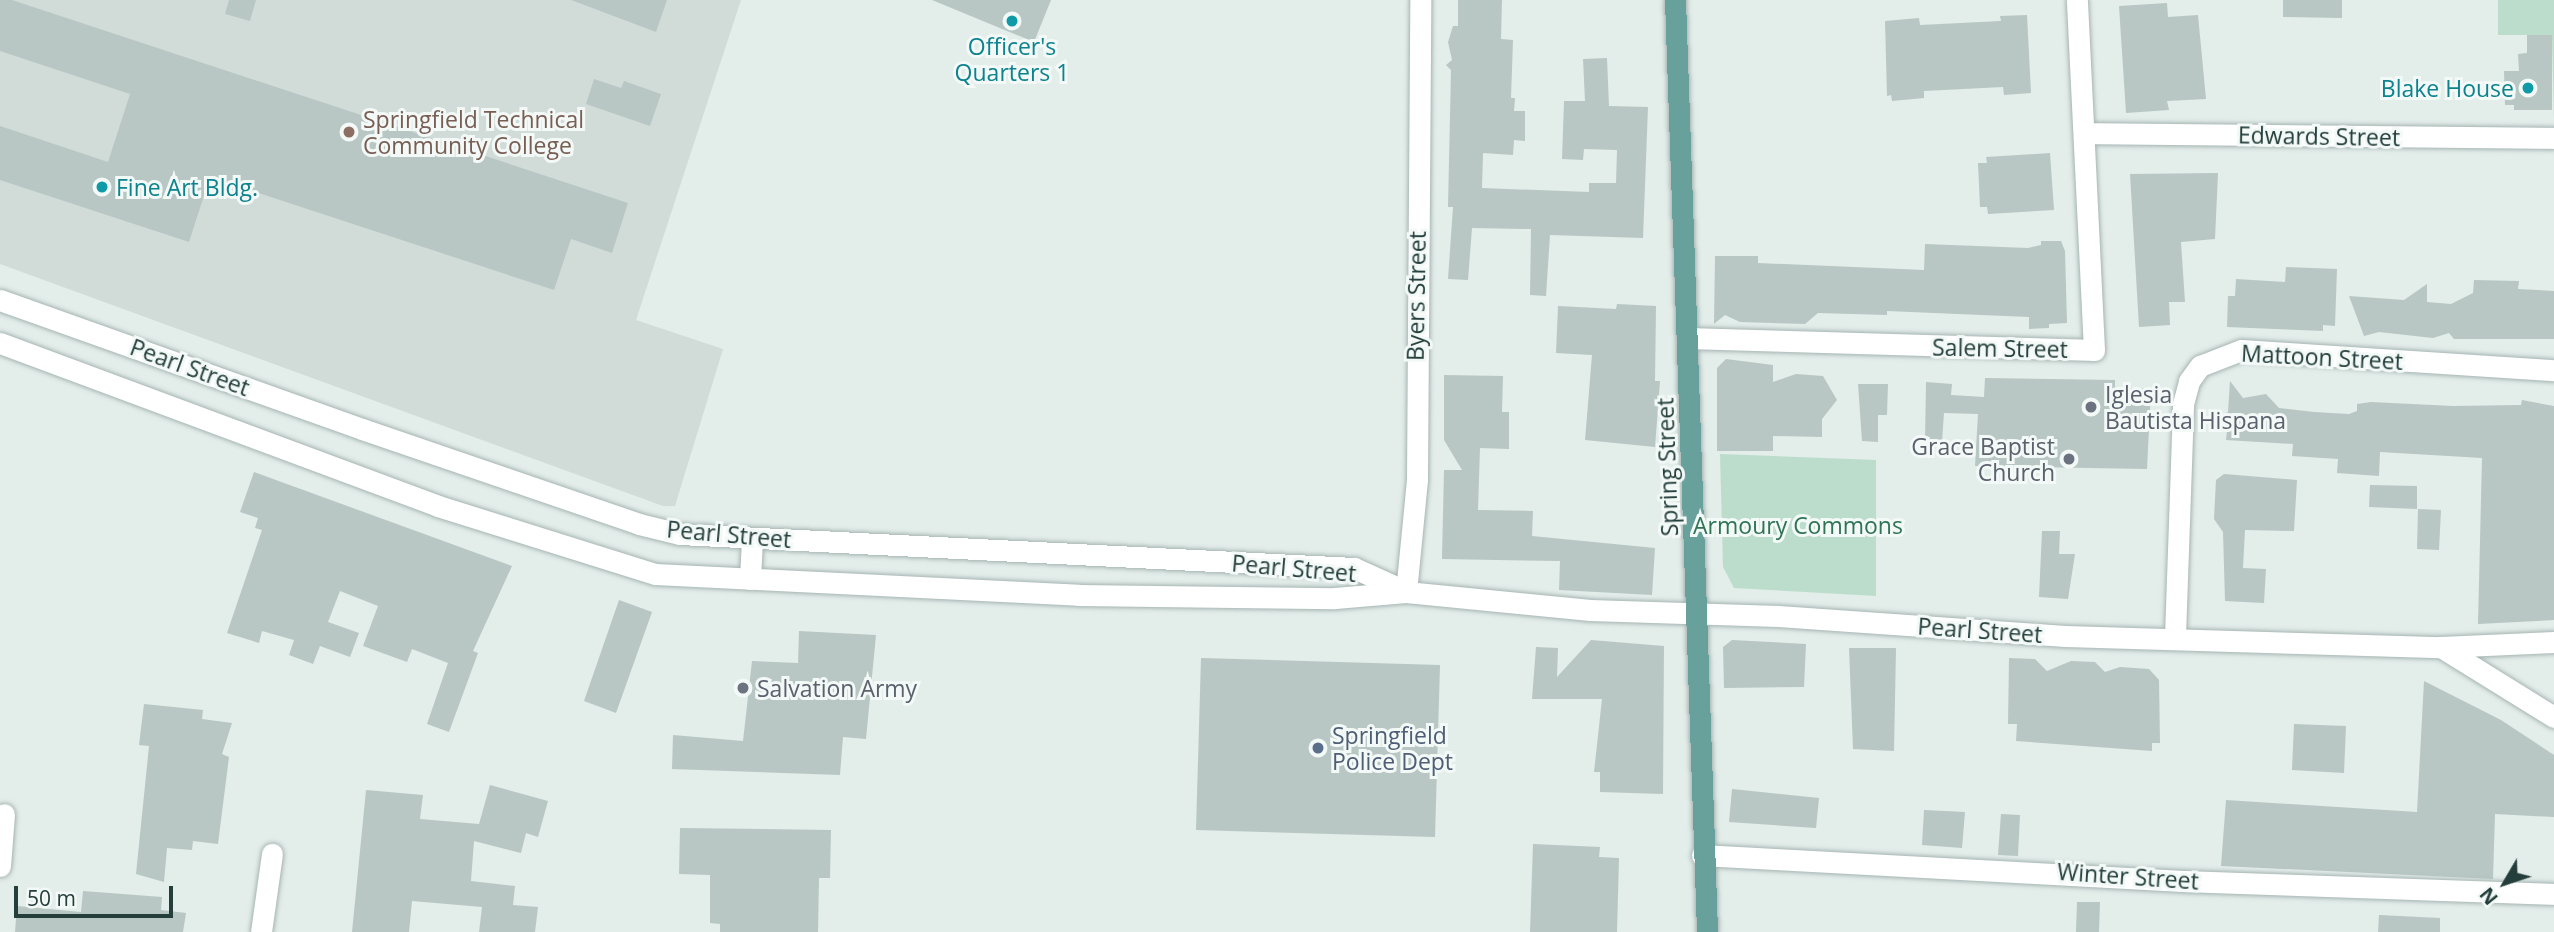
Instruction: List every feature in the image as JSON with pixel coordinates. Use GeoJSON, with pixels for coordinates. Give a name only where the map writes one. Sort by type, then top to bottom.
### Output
{"type":"FeatureCollection","features":[{"type":"Feature","properties":{"kind":"main road","name":"Spring Street"},"geometry":{"type":"LineString","coordinates":[[1675,0],[1699,612],[1702,855],[1706,932]]}},
{"type":"Feature","properties":{"kind":"street","name":"Byers Street"},"geometry":{"type":"LineString","coordinates":[[1406,592],[1416,489],[1420,0]]}},
{"type":"Feature","properties":{"kind":"street"},"geometry":{"type":"LineString","coordinates":[[2077,0],[2084,133]]}},
{"type":"Feature","properties":{"kind":"street","name":"Salem Street"},"geometry":{"type":"LineString","coordinates":[[1689,338],[2094,350],[2084,133]]}},
{"type":"Feature","properties":{"kind":"street","name":"Edwards Street"},"geometry":{"type":"LineString","coordinates":[[2084,133],[2554,138]]}},
{"type":"Feature","properties":{"kind":"street","name":"Pearl Street"},"geometry":{"type":"LineString","coordinates":[[0,300],[639,524],[680,534],[1354,568],[1406,592]]}},
{"type":"Feature","properties":{"kind":"street","name":"Pearl Street"},"geometry":{"type":"LineString","coordinates":[[0,343],[438,506],[622,566],[655,574],[1137,596],[1335,598],[1406,592],[1590,610],[1699,612],[2066,636],[2175,636],[2441,647],[2554,642]]}},
{"type":"Feature","properties":{"kind":"street","name":"Mattoon Street"},"geometry":{"type":"LineString","coordinates":[[2175,636],[2183,404],[2191,375],[2200,366],[2241,350],[2554,370]]}},
{"type":"Feature","properties":{"kind":"street"},"geometry":{"type":"LineString","coordinates":[[750,579],[752,539]]}},
{"type":"Feature","properties":{"kind":"street"},"geometry":{"type":"LineString","coordinates":[[1137,557],[1137,596]]}},
{"type":"Feature","properties":{"kind":"street"},"geometry":{"type":"LineString","coordinates":[[2441,647],[2554,718]]}},
{"type":"Feature","properties":{"kind":"street"},"geometry":{"type":"LineString","coordinates":[[0,866],[4,814]]}},
{"type":"Feature","properties":{"kind":"street"},"geometry":{"type":"LineString","coordinates":[[261,932],[272,854]]}},
{"type":"Feature","properties":{"kind":"street","name":"Winter Street"},"geometry":{"type":"LineString","coordinates":[[1702,855],[2186,881],[2554,894]]}},
{"type":"Feature","properties":{"kind":"shaded area","name":"Springfield Technical Community College"},"geometry":{"type":"Polygon","coordinates":[[[0,0],[741,0],[636,320],[723,349],[675,506],[663,506],[0,264],[0,0]]]}},
{"type":"Feature","properties":{"kind":"green space"},"geometry":{"type":"Polygon","coordinates":[[[2498,0],[2554,0],[2554,122],[2552,35],[2498,35],[2498,0]]]}},
{"type":"Feature","properties":{"kind":"green space","name":"Armoury Commons"},"geometry":{"type":"Polygon","coordinates":[[[1720,454],[1876,460],[1876,596],[1734,588],[1723,567],[1720,454]]]}},
{"type":"Feature","properties":{"kind":"building"},"geometry":{"type":"Polygon","coordinates":[[[0,0],[12,0],[628,203],[612,253],[571,239],[554,290],[210,177],[189,242],[0,180],[0,126],[108,162],[130,94],[0,51],[0,0]]]}},
{"type":"Feature","properties":{"kind":"building"},"geometry":{"type":"Polygon","coordinates":[[[229,0],[256,0],[250,21],[225,14],[229,0]]]}},
{"type":"Feature","properties":{"kind":"building"},"geometry":{"type":"Polygon","coordinates":[[[571,0],[667,0],[656,32],[571,0]]]}},
{"type":"Feature","properties":{"kind":"building","name":"Officer's Quarters 1"},"geometry":{"type":"Polygon","coordinates":[[[932,0],[1051,0],[1034,42],[932,0]]]}},
{"type":"Feature","properties":{"kind":"building"},"geometry":{"type":"Polygon","coordinates":[[[1458,0],[1502,0],[1501,39],[1513,40],[1511,98],[1515,98],[1514,111],[1525,111],[1525,141],[1514,140],[1513,155],[1483,153],[1482,188],[1589,192],[1589,183],[1616,183],[1617,150],[1584,149],[1583,160],[1562,159],[1564,101],[1585,101],[1583,59],[1607,58],[1609,106],[1648,107],[1643,238],[1550,235],[1546,296],[1530,295],[1531,229],[1472,228],[1468,280],[1448,279],[1453,207],[1448,207],[1451,70],[1446,65],[1452,60],[1448,42],[1453,26],[1458,26],[1458,0]]]}},
{"type":"Feature","properties":{"kind":"building"},"geometry":{"type":"Polygon","coordinates":[[[2283,0],[2342,0],[2342,18],[2283,17],[2283,0]]]}},
{"type":"Feature","properties":{"kind":"building"},"geometry":{"type":"Polygon","coordinates":[[[2167,3],[2168,17],[2198,15],[2206,99],[2167,101],[2169,110],[2126,113],[2119,6],[2167,3]]]}},
{"type":"Feature","properties":{"kind":"building"},"geometry":{"type":"Polygon","coordinates":[[[2027,15],[2031,93],[2004,95],[2003,87],[1924,91],[1924,98],[1892,101],[1891,95],[1887,96],[1885,21],[1919,18],[1920,25],[2001,21],[2000,16],[2027,15]]]}},
{"type":"Feature","properties":{"kind":"building","name":"Blake House"},"geometry":{"type":"Polygon","coordinates":[[[2527,35],[2552,35],[2552,110],[2514,110],[2514,105],[2505,105],[2504,71],[2519,71],[2518,54],[2527,53],[2527,35]]]}},
{"type":"Feature","properties":{"kind":"building"},"geometry":{"type":"Polygon","coordinates":[[[594,79],[621,88],[624,81],[661,94],[650,126],[586,104],[594,79]]]}},
{"type":"Feature","properties":{"kind":"building"},"geometry":{"type":"Polygon","coordinates":[[[2050,153],[2054,210],[1988,214],[1987,207],[1980,207],[1978,163],[1987,163],[1986,157],[2050,153]]]}},
{"type":"Feature","properties":{"kind":"building"},"geometry":{"type":"Polygon","coordinates":[[[2218,173],[2215,239],[2181,242],[2185,302],[2169,302],[2170,325],[2139,327],[2130,174],[2218,173]]]}},
{"type":"Feature","properties":{"kind":"building"},"geometry":{"type":"Polygon","coordinates":[[[2041,241],[2061,241],[2065,251],[2067,323],[2049,324],[2049,328],[2029,329],[2029,317],[1887,311],[1887,315],[1818,313],[1805,324],[1740,322],[1725,315],[1714,324],[1715,256],[1758,256],[1758,263],[1924,270],[1925,244],[2028,248],[2041,245],[2041,241]]]}},
{"type":"Feature","properties":{"kind":"building"},"geometry":{"type":"Polygon","coordinates":[[[2286,267],[2337,269],[2335,326],[2323,325],[2323,331],[2227,327],[2228,296],[2235,296],[2236,279],[2285,282],[2286,267]]]}},
{"type":"Feature","properties":{"kind":"building"},"geometry":{"type":"Polygon","coordinates":[[[2474,280],[2519,281],[2518,289],[2554,291],[2554,339],[2454,339],[2449,333],[2433,338],[2379,332],[2364,336],[2349,296],[2404,300],[2427,284],[2427,302],[2451,304],[2473,293],[2474,280]]]}},
{"type":"Feature","properties":{"kind":"building"},"geometry":{"type":"Polygon","coordinates":[[[1617,304],[1656,306],[1655,381],[1660,381],[1655,447],[1585,440],[1592,355],[1556,353],[1558,306],[1616,309],[1617,304]]]}},
{"type":"Feature","properties":{"kind":"building"},"geometry":{"type":"Polygon","coordinates":[[[1726,359],[1773,365],[1773,382],[1796,374],[1823,376],[1837,400],[1822,419],[1822,437],[1773,436],[1773,451],[1717,451],[1717,368],[1726,359]]]}},
{"type":"Feature","properties":{"kind":"building"},"geometry":{"type":"Polygon","coordinates":[[[1444,375],[1503,376],[1502,412],[1509,412],[1509,449],[1480,448],[1478,510],[1533,511],[1532,536],[1655,548],[1652,595],[1559,590],[1560,561],[1442,559],[1444,470],[1462,470],[1444,440],[1444,375]]]}},
{"type":"Feature","properties":{"kind":"building"},"geometry":{"type":"Polygon","coordinates":[[[1985,378],[2115,380],[2115,387],[2151,389],[2147,469],[1975,466],[1978,414],[1944,413],[1942,442],[1925,441],[1926,382],[1952,384],[1951,395],[1984,397],[1985,378]]]}},
{"type":"Feature","properties":{"kind":"building"},"geometry":{"type":"Polygon","coordinates":[[[2230,381],[2243,398],[2266,394],[2279,408],[2314,412],[2349,414],[2357,411],[2357,404],[2371,402],[2453,406],[2521,405],[2522,400],[2554,406],[2554,620],[2478,624],[2482,458],[2380,452],[2379,476],[2337,473],[2338,459],[2292,456],[2293,444],[2226,440],[2228,423],[2219,417],[2228,412],[2230,381]]]}},
{"type":"Feature","properties":{"kind":"building"},"geometry":{"type":"Polygon","coordinates":[[[1858,384],[1888,384],[1887,415],[1878,415],[1878,442],[1862,441],[1858,384]]]}},
{"type":"Feature","properties":{"kind":"building"},"geometry":{"type":"Polygon","coordinates":[[[254,472],[512,566],[473,651],[478,653],[449,732],[427,724],[448,663],[412,649],[407,662],[363,646],[378,606],[340,591],[328,622],[359,633],[350,657],[320,646],[313,664],[289,655],[294,640],[262,631],[259,643],[227,633],[262,530],[255,528],[258,518],[240,512],[254,472]]]}},
{"type":"Feature","properties":{"kind":"building"},"geometry":{"type":"Polygon","coordinates":[[[2224,474],[2297,480],[2294,531],[2245,530],[2243,568],[2266,569],[2264,603],[2225,601],[2223,532],[2214,519],[2216,480],[2224,474]]]}},
{"type":"Feature","properties":{"kind":"building"},"geometry":{"type":"Polygon","coordinates":[[[2370,485],[2417,486],[2417,509],[2369,507],[2370,485]]]}},
{"type":"Feature","properties":{"kind":"building"},"geometry":{"type":"Polygon","coordinates":[[[2418,509],[2441,510],[2439,550],[2417,549],[2418,509]]]}},
{"type":"Feature","properties":{"kind":"building"},"geometry":{"type":"Polygon","coordinates":[[[2042,531],[2060,531],[2059,554],[2075,554],[2068,599],[2039,597],[2042,531]]]}},
{"type":"Feature","properties":{"kind":"building"},"geometry":{"type":"Polygon","coordinates":[[[619,600],[652,612],[616,713],[584,701],[619,600]]]}},
{"type":"Feature","properties":{"kind":"building"},"geometry":{"type":"Polygon","coordinates":[[[799,631],[876,635],[866,739],[843,737],[840,775],[672,769],[673,735],[743,741],[752,661],[798,663],[799,631]]]}},
{"type":"Feature","properties":{"kind":"building"},"geometry":{"type":"Polygon","coordinates":[[[1591,640],[1664,646],[1663,794],[1600,792],[1600,772],[1594,772],[1602,699],[1532,699],[1536,647],[1558,648],[1557,677],[1591,640]]]}},
{"type":"Feature","properties":{"kind":"building"},"geometry":{"type":"Polygon","coordinates":[[[1732,640],[1806,644],[1804,687],[1724,688],[1723,647],[1732,640]]]}},
{"type":"Feature","properties":{"kind":"building"},"geometry":{"type":"Polygon","coordinates":[[[1849,648],[1896,648],[1894,751],[1853,749],[1849,648]]]}},
{"type":"Feature","properties":{"kind":"building","name":"Springfield Police Dept"},"geometry":{"type":"Polygon","coordinates":[[[1201,658],[1440,665],[1435,837],[1196,830],[1201,658]]]}},
{"type":"Feature","properties":{"kind":"building"},"geometry":{"type":"Polygon","coordinates":[[[2009,658],[2035,659],[2047,671],[2071,661],[2095,662],[2105,672],[2120,667],[2149,669],[2159,680],[2160,743],[2152,743],[2152,751],[2016,741],[2017,724],[2008,724],[2009,658]]]}},
{"type":"Feature","properties":{"kind":"building"},"geometry":{"type":"Polygon","coordinates":[[[2424,681],[2501,720],[2554,755],[2554,817],[2495,814],[2493,879],[2221,866],[2226,800],[2417,812],[2424,681]]]}},
{"type":"Feature","properties":{"kind":"building"},"geometry":{"type":"Polygon","coordinates":[[[144,704],[203,710],[202,719],[232,723],[222,754],[229,757],[218,844],[193,841],[192,850],[167,848],[164,882],[136,874],[149,746],[139,745],[144,704]]]}},
{"type":"Feature","properties":{"kind":"building"},"geometry":{"type":"Polygon","coordinates":[[[2294,724],[2346,726],[2344,773],[2292,770],[2294,724]]]}},
{"type":"Feature","properties":{"kind":"building"},"geometry":{"type":"Polygon","coordinates":[[[490,785],[548,801],[538,837],[526,833],[521,853],[474,841],[471,881],[515,886],[513,905],[538,907],[535,932],[479,932],[482,907],[412,901],[409,932],[352,932],[366,790],[423,795],[420,819],[479,824],[490,785]]]}},
{"type":"Feature","properties":{"kind":"building"},"geometry":{"type":"Polygon","coordinates":[[[1732,789],[1819,798],[1816,828],[1729,822],[1732,789]]]}},
{"type":"Feature","properties":{"kind":"building"},"geometry":{"type":"Polygon","coordinates":[[[1924,810],[1965,812],[1962,848],[1922,845],[1924,810]]]}},
{"type":"Feature","properties":{"kind":"building"},"geometry":{"type":"Polygon","coordinates":[[[2001,814],[2020,815],[2018,856],[1998,855],[2001,814]]]}},
{"type":"Feature","properties":{"kind":"building"},"geometry":{"type":"Polygon","coordinates":[[[680,828],[831,830],[830,878],[819,878],[818,932],[720,932],[720,924],[710,923],[710,875],[679,874],[680,828]]]}},
{"type":"Feature","properties":{"kind":"building"},"geometry":{"type":"Polygon","coordinates":[[[1533,844],[1600,847],[1599,857],[1619,858],[1617,932],[1530,932],[1533,844]]]}},
{"type":"Feature","properties":{"kind":"building"},"geometry":{"type":"Polygon","coordinates":[[[83,891],[162,897],[161,910],[186,913],[183,932],[15,932],[17,906],[81,912],[83,891]]]}},
{"type":"Feature","properties":{"kind":"building"},"geometry":{"type":"Polygon","coordinates":[[[2077,902],[2100,902],[2099,932],[2076,932],[2077,902]]]}},
{"type":"Feature","properties":{"kind":"building"},"geometry":{"type":"Polygon","coordinates":[[[2379,915],[2440,918],[2440,932],[2378,932],[2379,915]]]}},
{"type":"Feature","properties":{"kind":"place","name":"Officer's Quarters 1"},"geometry":{"type":"Point","coordinates":[1012,21]}},
{"type":"Feature","properties":{"kind":"place","name":"Blake House"},"geometry":{"type":"Point","coordinates":[2528,88]}},
{"type":"Feature","properties":{"kind":"place","name":"Springfield Technical Community College"},"geometry":{"type":"Point","coordinates":[349,132]}},
{"type":"Feature","properties":{"kind":"place","name":"Fine Art Bldg."},"geometry":{"type":"Point","coordinates":[102,187]}},
{"type":"Feature","properties":{"kind":"place","name":"Iglesia Bautista Hispana"},"geometry":{"type":"Point","coordinates":[2091,407]}},
{"type":"Feature","properties":{"kind":"place","name":"Grace Baptist Church"},"geometry":{"type":"Point","coordinates":[2069,459]}},
{"type":"Feature","properties":{"kind":"place","name":"Salvation Army"},"geometry":{"type":"Point","coordinates":[743,688]}},
{"type":"Feature","properties":{"kind":"place","name":"Springfield Police Dept"},"geometry":{"type":"Point","coordinates":[1318,748]}}]}
